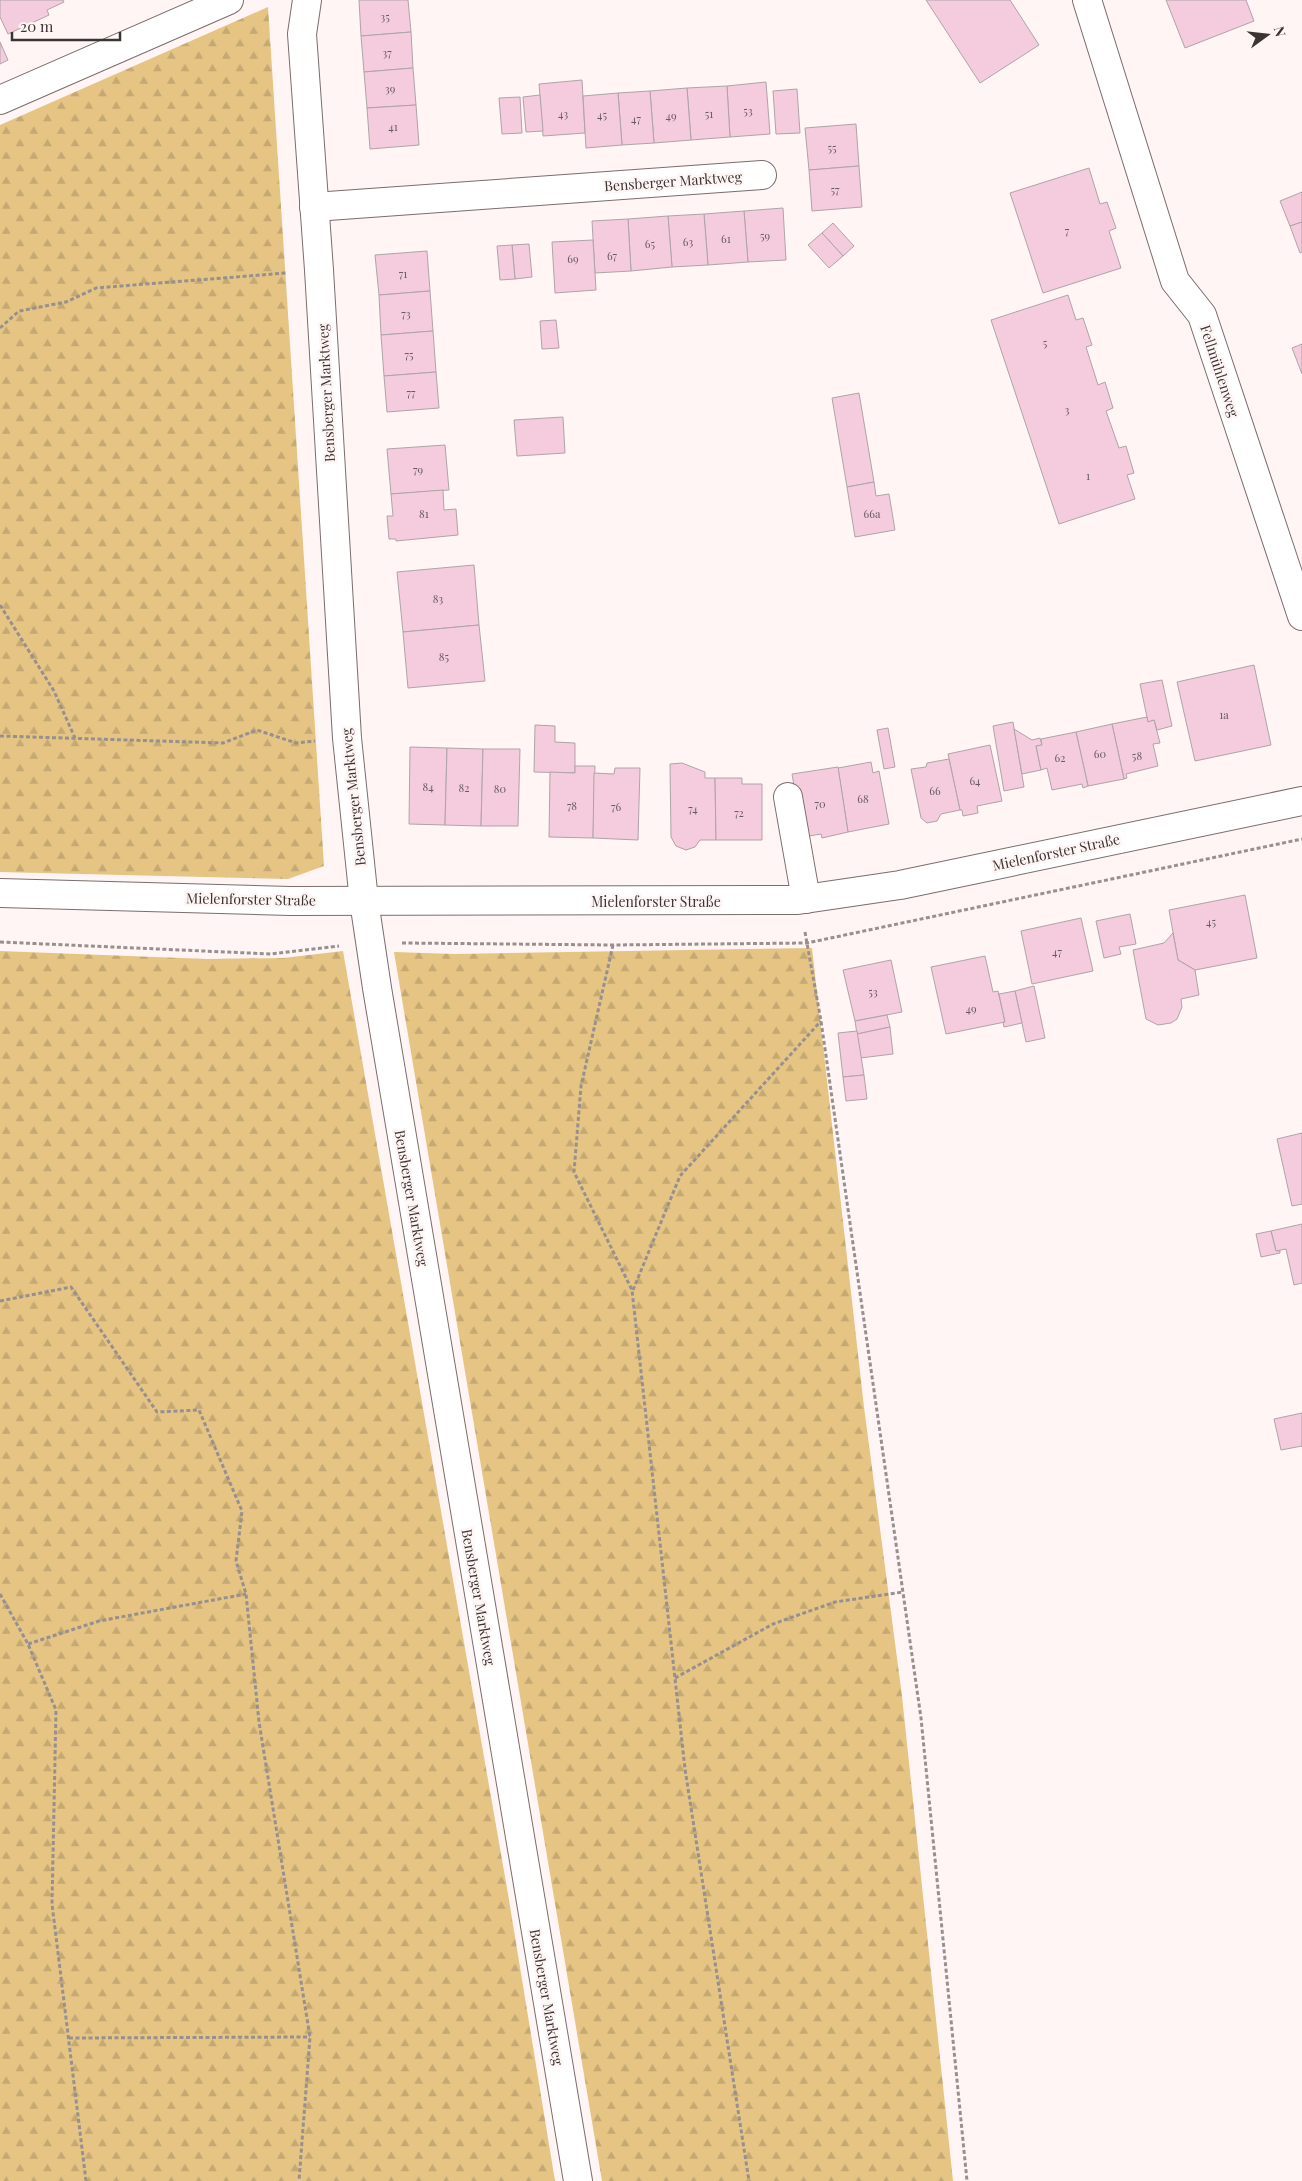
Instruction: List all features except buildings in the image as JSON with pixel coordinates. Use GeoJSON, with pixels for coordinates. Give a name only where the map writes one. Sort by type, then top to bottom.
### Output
{"type":"FeatureCollection","features":[{"type":"Feature","properties":{"kind":"street"},"geometry":{"type":"LineString","coordinates":[[0,100],[229,0]]}},
{"type":"Feature","properties":{"kind":"street","name":"Bensberger Marktweg"},"geometry":{"type":"LineString","coordinates":[[307,0],[302,34],[319,270],[347,738],[364,901],[380,1007],[578,2181]]}},
{"type":"Feature","properties":{"kind":"street","name":"Fellmühlenweg"},"geometry":{"type":"LineString","coordinates":[[1087,0],[1175,281],[1202,315],[1302,616]]}},
{"type":"Feature","properties":{"kind":"street","name":"Bensberger Marktweg"},"geometry":{"type":"LineString","coordinates":[[314,207],[762,175]]}},
{"type":"Feature","properties":{"kind":"street"},"geometry":{"type":"LineString","coordinates":[[788,797],[802,899]]}},
{"type":"Feature","properties":{"kind":"street","name":"Mielenforster Straße"},"geometry":{"type":"LineString","coordinates":[[0,893],[364,901],[802,899],[908,884],[1302,800]]}},
{"type":"Feature","properties":{"kind":"path"},"geometry":{"type":"LineString","coordinates":[[0,328],[19,311],[66,302],[96,288],[319,270]]}},
{"type":"Feature","properties":{"kind":"path"},"geometry":{"type":"LineString","coordinates":[[0,605],[54,691],[75,738]]}},
{"type":"Feature","properties":{"kind":"path"},"geometry":{"type":"LineString","coordinates":[[0,736],[223,743],[257,730],[296,743],[347,738]]}},
{"type":"Feature","properties":{"kind":"path"},"geometry":{"type":"LineString","coordinates":[[802,899],[921,1718],[967,2181]]}},
{"type":"Feature","properties":{"kind":"path"},"geometry":{"type":"LineString","coordinates":[[0,942],[271,954],[371,942]]}},
{"type":"Feature","properties":{"kind":"path"},"geometry":{"type":"LineString","coordinates":[[613,945],[581,1086],[574,1172],[632,1290],[685,1769],[748,2181]]}},
{"type":"Feature","properties":{"kind":"path"},"geometry":{"type":"LineString","coordinates":[[632,1290],[680,1176],[821,1021]]}},
{"type":"Feature","properties":{"kind":"path"},"geometry":{"type":"LineString","coordinates":[[0,1301],[71,1287],[157,1412],[199,1410],[242,1511],[236,1561],[246,1594],[259,1722],[310,2037],[299,2181]]}},
{"type":"Feature","properties":{"kind":"path"},"geometry":{"type":"LineString","coordinates":[[675,1678],[772,1624],[835,1602],[903,1592]]}},
{"type":"Feature","properties":{"kind":"path"},"geometry":{"type":"LineString","coordinates":[[0,1594],[28,1644],[56,1710],[52,1904],[86,2181]]}},
{"type":"Feature","properties":{"kind":"path"},"geometry":{"type":"LineString","coordinates":[[28,1644],[99,1621],[246,1594]]}},
{"type":"Feature","properties":{"kind":"path"},"geometry":{"type":"LineString","coordinates":[[68,2038],[310,2037]]}},
{"type":"Feature","properties":{"kind":"green space"},"geometry":{"type":"Polygon","coordinates":[[[268,7],[324,866],[288,879],[0,872],[0,125],[268,7]]]}},
{"type":"Feature","properties":{"kind":"green space"},"geometry":{"type":"Polygon","coordinates":[[[812,948],[864,1407],[902,1696],[953,2181],[602,2181],[394,952],[455,954],[812,948]]]}},
{"type":"Feature","properties":{"kind":"green space"},"geometry":{"type":"Polygon","coordinates":[[[0,951],[207,959],[283,958],[343,951],[508,1894],[555,2181],[0,2181],[0,951]]]}}]}
